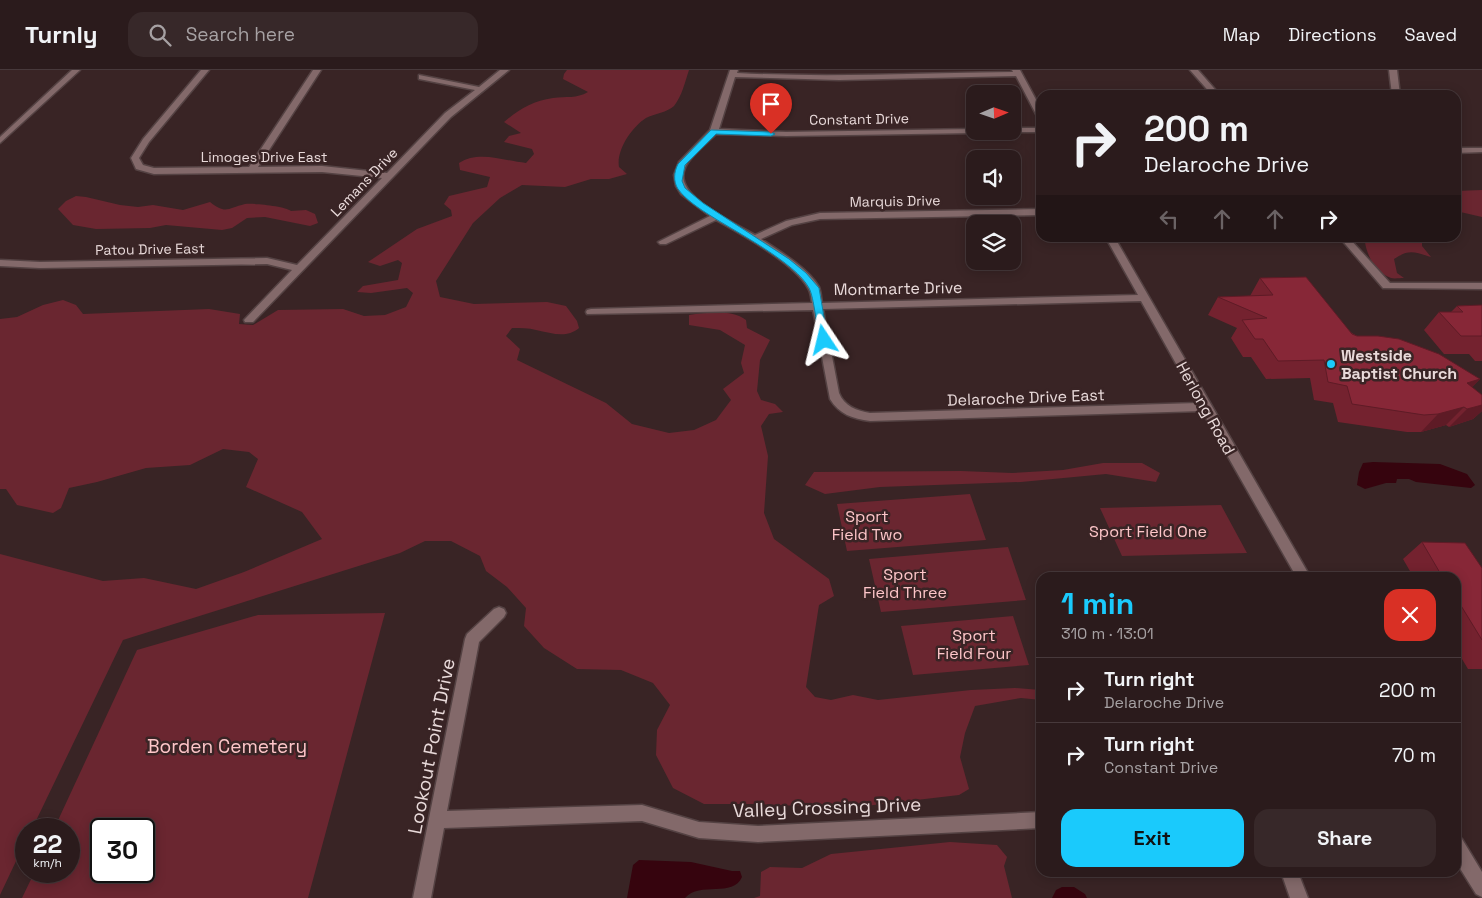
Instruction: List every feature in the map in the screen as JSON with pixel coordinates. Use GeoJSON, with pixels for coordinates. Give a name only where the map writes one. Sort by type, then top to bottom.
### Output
{"type":"FeatureCollection","features":[{"type":"Feature","properties":{"kind":"street"},"geometry":{"type":"LineString","coordinates":[[0,141],[76,70]]}},
{"type":"Feature","properties":{"kind":"street","name":"Limoges Drive East"},"geometry":{"type":"LineString","coordinates":[[205,70],[146,141],[135,158],[139,166],[154,171],[322,169],[389,176]]}},
{"type":"Feature","properties":{"kind":"street"},"geometry":{"type":"LineString","coordinates":[[252,170],[317,70]]}},
{"type":"Feature","properties":{"kind":"street","name":"Lemans Drive"},"geometry":{"type":"LineString","coordinates":[[249,320],[448,115],[505,70]]}},
{"type":"Feature","properties":{"kind":"street"},"geometry":{"type":"LineString","coordinates":[[1194,70],[1212,90]]}},
{"type":"Feature","properties":{"kind":"street"},"geometry":{"type":"LineString","coordinates":[[1393,70],[1395,90]]}},
{"type":"Feature","properties":{"kind":"street"},"geometry":{"type":"LineString","coordinates":[[818,305],[814,288],[803,274],[700,205],[682,189],[678,175],[682,164],[714,131],[733,72],[788,78],[1017,72],[1036,107]]}},
{"type":"Feature","properties":{"kind":"street"},"geometry":{"type":"LineString","coordinates":[[422,77],[480,90]]}},
{"type":"Feature","properties":{"kind":"street"},"geometry":{"type":"LineString","coordinates":[[1021,130],[1036,130]]}},
{"type":"Feature","properties":{"kind":"street","name":"Constant Drive"},"geometry":{"type":"LineString","coordinates":[[714,131],[794,134],[966,131]]}},
{"type":"Feature","properties":{"kind":"street"},"geometry":{"type":"LineString","coordinates":[[1461,151],[1482,150]]}},
{"type":"Feature","properties":{"kind":"street","name":"Marquis Drive"},"geometry":{"type":"LineString","coordinates":[[753,239],[789,223],[820,216],[1036,212]]}},
{"type":"Feature","properties":{"kind":"street"},"geometry":{"type":"LineString","coordinates":[[663,242],[717,216]]}},
{"type":"Feature","properties":{"kind":"street","name":"Herlong Road"},"geometry":{"type":"LineString","coordinates":[[1113,242],[1301,572]]}},
{"type":"Feature","properties":{"kind":"street"},"geometry":{"type":"LineString","coordinates":[[1348,242],[1387,286],[1482,286]]}},
{"type":"Feature","properties":{"kind":"street","name":"Patou Drive East"},"geometry":{"type":"LineString","coordinates":[[0,263],[40,265],[267,261],[299,268]]}},
{"type":"Feature","properties":{"kind":"street","name":"Montmarte Drive"},"geometry":{"type":"LineString","coordinates":[[591,312],[1145,298]]}},
{"type":"Feature","properties":{"kind":"street","name":"Delaroche Drive East"},"geometry":{"type":"LineString","coordinates":[[818,305],[834,399],[848,412],[870,417],[1206,407]]}},
{"type":"Feature","properties":{"kind":"street","name":"Lookout Point Drive"},"geometry":{"type":"LineString","coordinates":[[422,898],[472,639],[499,613]]}},
{"type":"Feature","properties":{"kind":"street","name":"Valley Crossing Drive"},"geometry":{"type":"LineString","coordinates":[[437,820],[642,813],[699,830],[758,834],[1036,820]]}},
{"type":"Feature","properties":{"kind":"street"},"geometry":{"type":"LineString","coordinates":[[1461,853],[1482,888]]}},
{"type":"Feature","properties":{"kind":"street"},"geometry":{"type":"LineString","coordinates":[[1291,877],[1299,898]]}},
{"type":"Feature","properties":{"kind":"green space"},"geometry":{"type":"Polygon","coordinates":[[[567,70],[689,70],[674,106],[646,118],[635,127],[626,140],[620,153],[619,167],[627,174],[609,179],[591,179],[565,187],[522,185],[500,198],[473,223],[436,281],[440,297],[474,304],[547,302],[566,306],[577,321],[579,328],[574,331],[559,334],[512,328],[506,336],[520,349],[517,360],[606,403],[632,424],[669,433],[694,430],[716,420],[731,400],[723,389],[744,373],[741,363],[745,345],[720,330],[689,325],[689,315],[726,313],[746,320],[747,328],[770,340],[760,360],[757,391],[761,400],[775,404],[783,412],[769,414],[761,426],[768,456],[764,513],[774,539],[829,579],[834,596],[819,605],[806,687],[815,697],[831,700],[853,695],[878,700],[971,690],[1015,688],[1036,690],[1036,700],[1021,698],[975,706],[965,733],[960,757],[969,789],[959,795],[848,808],[759,804],[704,804],[673,788],[656,755],[657,730],[670,705],[653,683],[621,670],[577,669],[544,648],[524,626],[526,608],[507,587],[486,571],[480,556],[451,541],[425,541],[400,553],[123,640],[37,818],[15,818],[15,863],[0,895],[0,554],[103,581],[144,578],[196,589],[244,572],[322,539],[302,512],[246,487],[258,459],[249,452],[223,449],[190,465],[146,468],[69,488],[61,508],[53,513],[17,505],[6,489],[0,489],[0,319],[17,317],[43,305],[63,300],[76,305],[83,314],[209,309],[240,314],[239,324],[253,325],[278,310],[343,309],[364,316],[385,315],[406,307],[413,293],[407,288],[371,293],[357,292],[363,286],[398,280],[402,263],[398,260],[380,266],[368,262],[417,229],[452,216],[451,210],[444,204],[449,196],[487,187],[490,177],[460,170],[459,163],[475,157],[492,157],[526,163],[534,154],[532,149],[504,142],[509,136],[521,133],[504,122],[521,109],[533,103],[588,92],[563,79],[567,70]]]}},
{"type":"Feature","properties":{"kind":"green space"},"geometry":{"type":"Polygon","coordinates":[[[1482,190],[1482,217],[1461,212],[1461,191],[1482,190]]]}},
{"type":"Feature","properties":{"kind":"green space"},"geometry":{"type":"Polygon","coordinates":[[[76,196],[120,205],[138,207],[153,205],[183,210],[210,202],[224,209],[231,209],[245,204],[269,205],[291,211],[306,210],[315,214],[318,223],[310,226],[265,217],[247,218],[232,228],[222,230],[166,225],[150,228],[96,229],[73,225],[58,209],[66,201],[76,196]]]}},
{"type":"Feature","properties":{"kind":"green space"},"geometry":{"type":"Polygon","coordinates":[[[1365,242],[1422,242],[1422,246],[1431,257],[1412,252],[1394,259],[1397,273],[1404,278],[1391,278],[1377,268],[1368,253],[1365,242]]]}},
{"type":"Feature","properties":{"kind":"green space"},"geometry":{"type":"Polygon","coordinates":[[[1103,463],[1142,463],[1160,473],[1156,482],[1106,474],[1021,482],[880,487],[825,494],[805,485],[814,472],[961,471],[1012,473],[1063,470],[1103,463]]]}},
{"type":"Feature","properties":{"kind":"green space","name":"Sport Field Two"},"geometry":{"type":"Polygon","coordinates":[[[970,494],[986,540],[847,551],[837,504],[970,494]]]}},
{"type":"Feature","properties":{"kind":"green space","name":"Sport Field One"},"geometry":{"type":"Polygon","coordinates":[[[1221,505],[1247,553],[1122,556],[1100,508],[1221,505]]]}},
{"type":"Feature","properties":{"kind":"green space","name":"Sport Field Three"},"geometry":{"type":"Polygon","coordinates":[[[1008,547],[1026,600],[881,612],[869,559],[1008,547]]]}},
{"type":"Feature","properties":{"kind":"green space","name":"Borden Cemetery"},"geometry":{"type":"Polygon","coordinates":[[[385,613],[308,898],[22,898],[29,883],[80,883],[80,818],[59,818],[137,650],[258,615],[385,613]]]}},
{"type":"Feature","properties":{"kind":"green space","name":"Sport Field Four"},"geometry":{"type":"Polygon","coordinates":[[[1013,616],[1029,665],[913,675],[901,626],[1013,616]]]}},
{"type":"Feature","properties":{"kind":"green space"},"geometry":{"type":"Polygon","coordinates":[[[950,842],[997,845],[1007,857],[1004,866],[1012,898],[754,898],[760,896],[761,872],[770,867],[802,868],[831,854],[950,842]]]}},
{"type":"Feature","properties":{"kind":"shaded area"},"geometry":{"type":"Polygon","coordinates":[[[1363,463],[1440,464],[1467,474],[1475,485],[1471,488],[1397,479],[1396,483],[1386,483],[1365,489],[1357,485],[1359,472],[1363,463]]]}},
{"type":"Feature","properties":{"kind":"shaded area"},"geometry":{"type":"Polygon","coordinates":[[[639,860],[691,862],[740,871],[742,877],[738,883],[731,887],[699,890],[685,898],[627,898],[633,865],[639,860]]]}},
{"type":"Feature","properties":{"kind":"shaded area"},"geometry":{"type":"Polygon","coordinates":[[[1062,887],[1074,887],[1085,894],[1087,898],[1052,898],[1056,890],[1062,887]]]}},
{"type":"Feature","properties":{"kind":"building","name":"Westside Baptist Church"},"geometry":{"type":"Polygon","coordinates":[[[1306,277],[1352,334],[1399,339],[1439,354],[1480,379],[1467,383],[1482,395],[1482,405],[1424,415],[1352,404],[1347,386],[1328,382],[1324,360],[1278,361],[1263,339],[1255,339],[1242,320],[1267,318],[1218,297],[1273,295],[1260,278],[1306,277]]]}},
{"type":"Feature","properties":{"kind":"building"},"geometry":{"type":"Polygon","coordinates":[[[1482,305],[1482,336],[1461,336],[1439,312],[1463,312],[1457,306],[1482,305]]]}},
{"type":"Feature","properties":{"kind":"building"},"geometry":{"type":"Polygon","coordinates":[[[1422,542],[1465,543],[1482,568],[1482,640],[1461,606],[1461,572],[1440,572],[1422,542]]]}},
{"type":"Feature","properties":{"kind":"place","name":"Westside Baptist Church"},"geometry":{"type":"Point","coordinates":[1331,364]}},
{"type":"Feature","properties":{"kind":"route"},"geometry":{"type":"LineString","coordinates":[[771,134],[738,134],[714,131],[682,164],[679,170],[678,181],[682,189],[700,205],[745,233],[803,274],[814,288],[824,340]]}}]}
